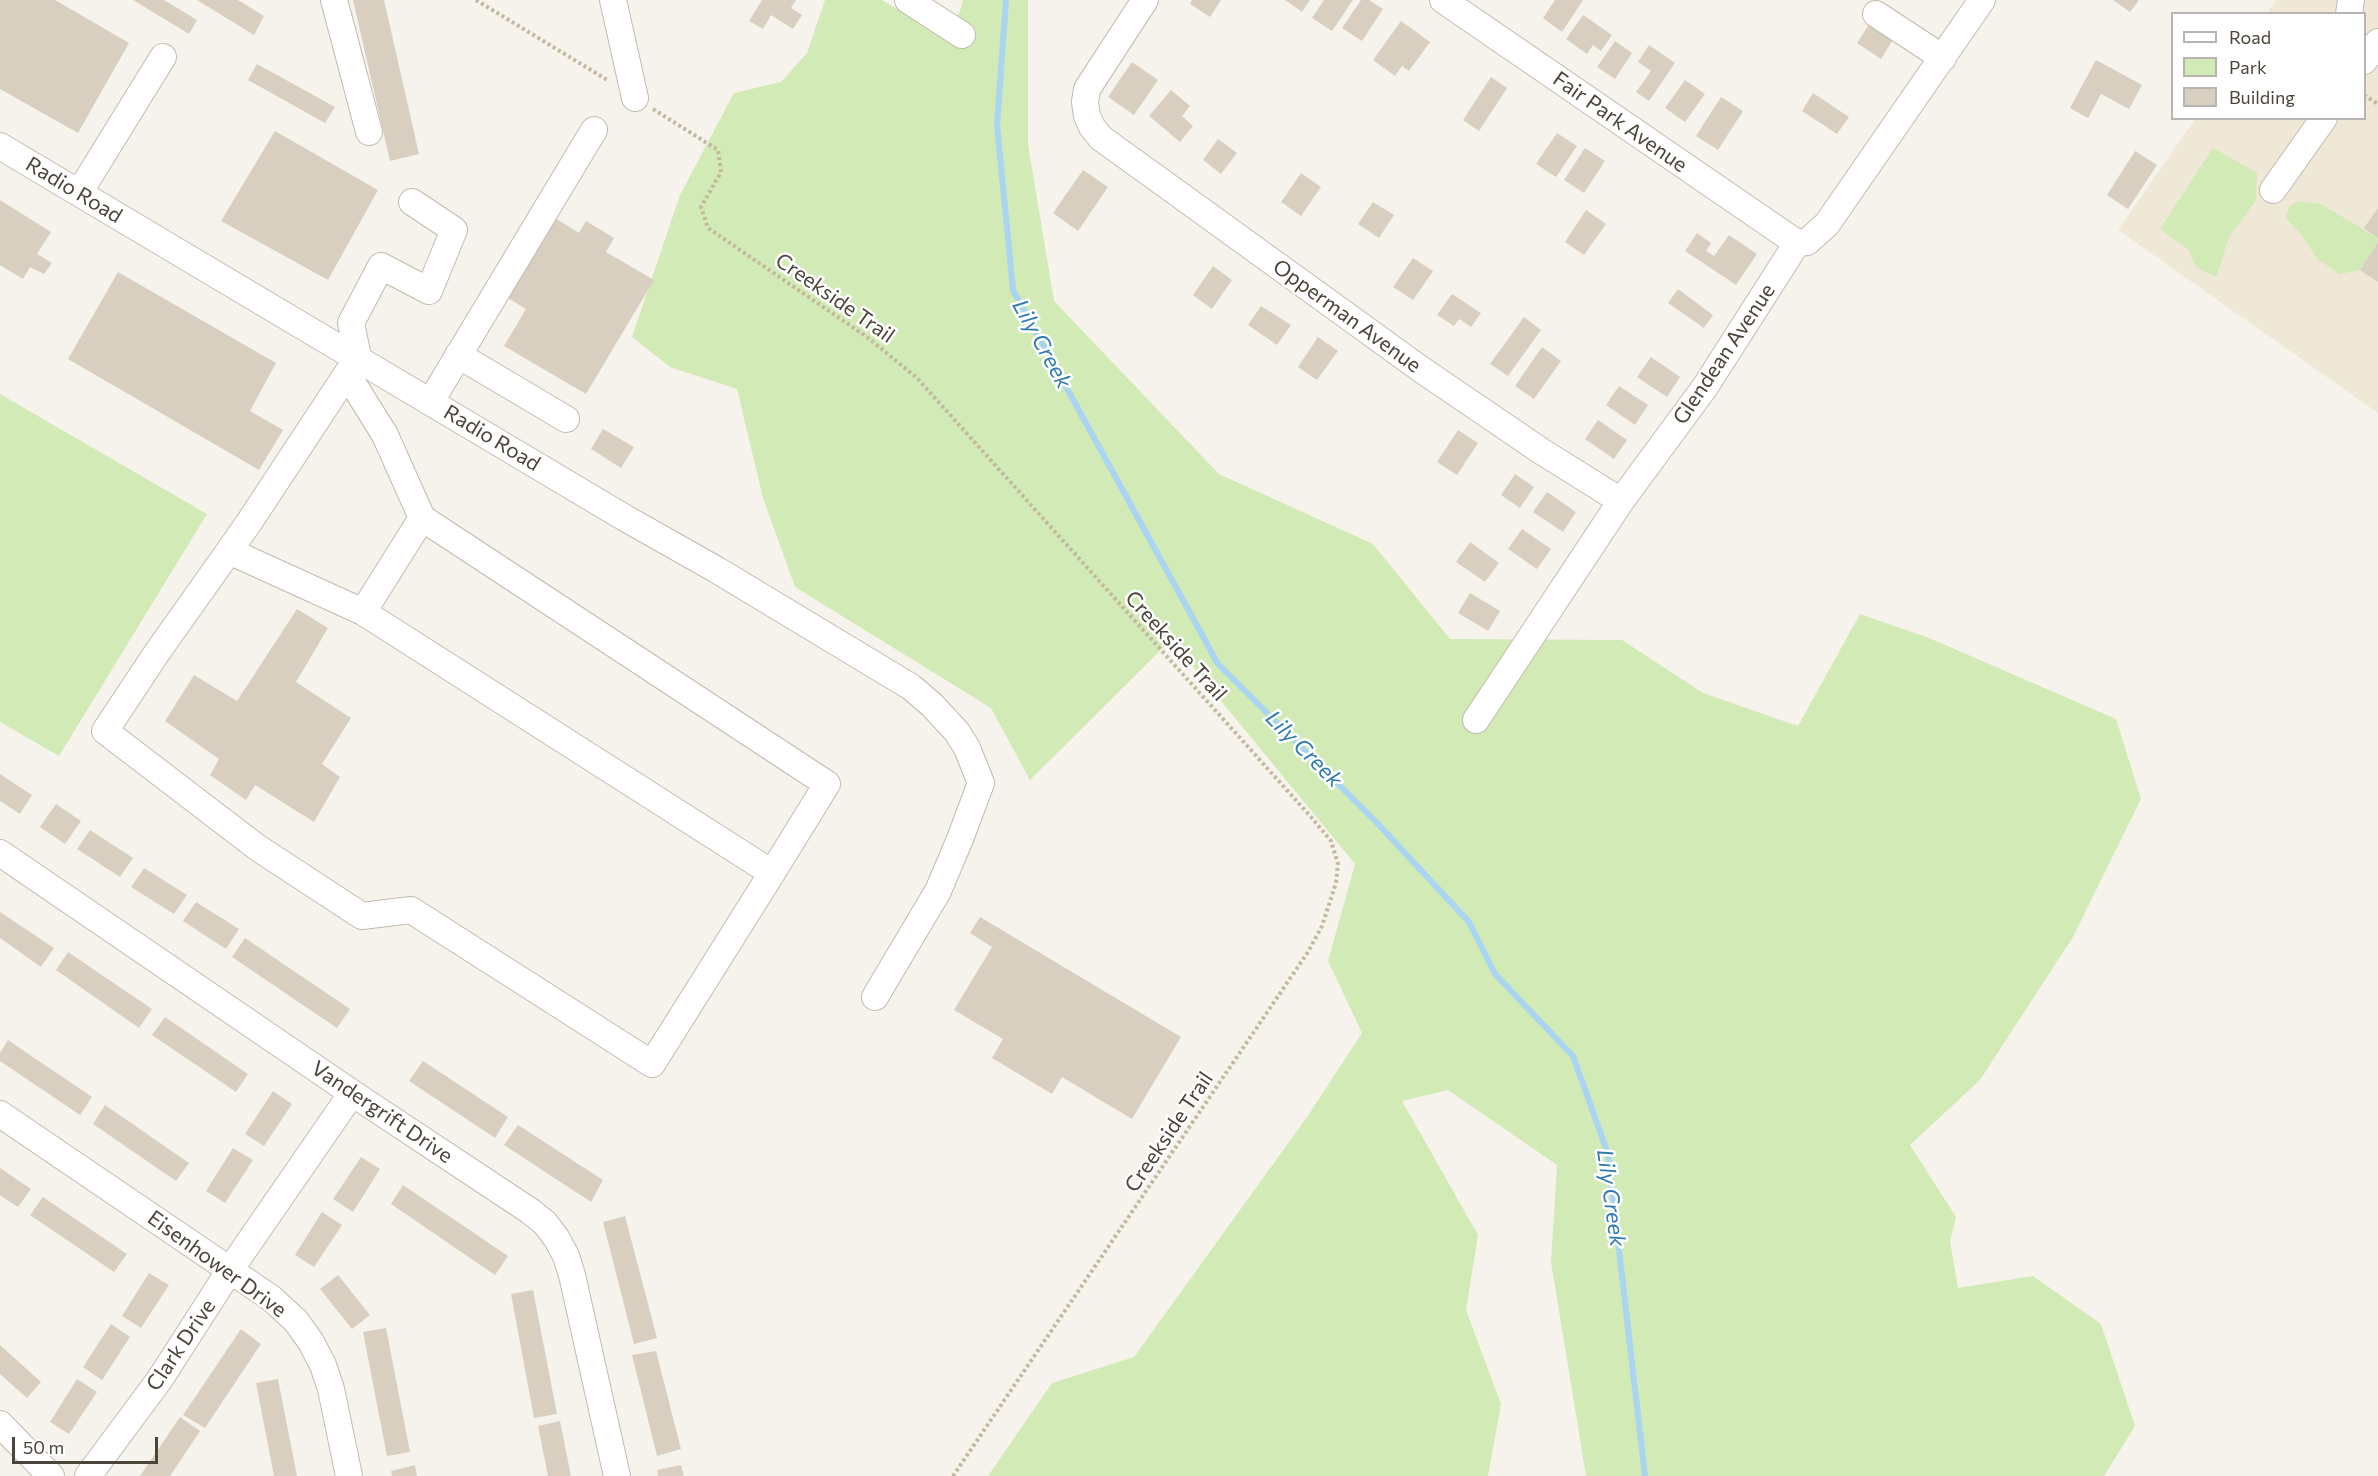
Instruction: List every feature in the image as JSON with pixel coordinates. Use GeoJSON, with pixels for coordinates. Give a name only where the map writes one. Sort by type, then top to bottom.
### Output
{"type":"FeatureCollection","features":[{"type":"Feature","properties":{"kind":"street"},"geometry":{"type":"LineString","coordinates":[[334,0],[369,132]]}},
{"type":"Feature","properties":{"kind":"street"},"geometry":{"type":"LineString","coordinates":[[613,0],[635,98]]}},
{"type":"Feature","properties":{"kind":"street"},"geometry":{"type":"LineString","coordinates":[[908,0],[962,35]]}},
{"type":"Feature","properties":{"kind":"street","name":"Opperman Avenue"},"geometry":{"type":"LineString","coordinates":[[1145,0],[1090,84],[1085,102],[1087,116],[1101,138],[1422,370],[1621,501]]}},
{"type":"Feature","properties":{"kind":"street","name":"Fair Park Avenue"},"geometry":{"type":"LineString","coordinates":[[1443,0],[1797,243]]}},
{"type":"Feature","properties":{"kind":"street","name":"Glendean Avenue"},"geometry":{"type":"LineString","coordinates":[[1476,720],[1621,501],[1705,387],[1797,243],[1807,242],[1827,224],[1982,0]]}},
{"type":"Feature","properties":{"kind":"street"},"geometry":{"type":"LineString","coordinates":[[1876,14],[1942,58]]}},
{"type":"Feature","properties":{"kind":"street"},"geometry":{"type":"LineString","coordinates":[[2366,58],[2378,41]]}},
{"type":"Feature","properties":{"kind":"street"},"geometry":{"type":"LineString","coordinates":[[80,194],[163,57]]}},
{"type":"Feature","properties":{"kind":"street"},"geometry":{"type":"LineString","coordinates":[[2273,190],[2323,120]]}},
{"type":"Feature","properties":{"kind":"street"},"geometry":{"type":"LineString","coordinates":[[431,401],[594,130]]}},
{"type":"Feature","properties":{"kind":"street","name":"Radio Road"},"geometry":{"type":"LineString","coordinates":[[0,146],[353,365],[431,401],[911,687],[932,705],[957,732],[967,748],[981,783],[938,891],[875,997]]}},
{"type":"Feature","properties":{"kind":"street"},"geometry":{"type":"LineString","coordinates":[[353,365],[105,731],[258,848],[362,916],[411,910],[652,1064],[827,784],[422,518],[353,365],[351,323],[381,266],[429,291],[454,230],[412,202]]}},
{"type":"Feature","properties":{"kind":"street"},"geometry":{"type":"LineString","coordinates":[[458,355],[566,419]]}},
{"type":"Feature","properties":{"kind":"street"},"geometry":{"type":"LineString","coordinates":[[363,612],[422,518]]}},
{"type":"Feature","properties":{"kind":"street"},"geometry":{"type":"LineString","coordinates":[[229,551],[363,612],[772,873]]}},
{"type":"Feature","properties":{"kind":"street","name":"Vandergrift Drive"},"geometry":{"type":"LineString","coordinates":[[0,853],[545,1223],[566,1256],[572,1275],[617,1476]]}},
{"type":"Feature","properties":{"kind":"street","name":"Clark Drive"},"geometry":{"type":"LineString","coordinates":[[88,1476],[160,1379],[230,1270],[352,1093]]}},
{"type":"Feature","properties":{"kind":"street","name":"Eisenhower Drive"},"geometry":{"type":"LineString","coordinates":[[0,1114],[271,1298],[296,1322],[310,1342],[331,1389],[349,1476]]}},
{"type":"Feature","properties":{"kind":"street"},"geometry":{"type":"LineString","coordinates":[[0,1424],[51,1476]]}},
{"type":"Feature","properties":{"kind":"path","name":"Creekside Trail"},"geometry":{"type":"LineString","coordinates":[[476,0],[718,150],[721,172],[701,207],[708,228],[867,337],[917,378],[1331,842],[1338,864],[1336,883],[1322,926],[1308,952],[954,1476]]}},
{"type":"Feature","properties":{"kind":"shaded area"},"geometry":{"type":"Polygon","coordinates":[[[2276,0],[2378,0],[2378,413],[2118,230],[2194,120],[2366,120],[2366,12],[2268,12],[2276,0]]]}},
{"type":"Feature","properties":{"kind":"green space"},"geometry":{"type":"Polygon","coordinates":[[[825,0],[882,0],[943,36],[960,11],[963,0],[1028,0],[1028,144],[1054,301],[1219,474],[1373,544],[1450,639],[1622,640],[1703,693],[1798,726],[1860,614],[1929,638],[2116,719],[2141,799],[2073,937],[1980,1080],[1910,1145],[1956,1217],[1950,1241],[1958,1288],[2033,1276],[2101,1324],[2135,1426],[2104,1476],[1586,1476],[1551,1262],[1557,1165],[1448,1090],[1402,1101],[1478,1235],[1466,1310],[1501,1404],[1488,1476],[988,1476],[1052,1383],[1134,1357],[1307,1117],[1362,1033],[1328,961],[1355,864],[1171,640],[1030,780],[991,708],[795,587],[763,498],[737,389],[670,367],[632,337],[680,195],[734,93],[781,82],[807,53],[825,0]]]}},
{"type":"Feature","properties":{"kind":"green space"},"geometry":{"type":"Polygon","coordinates":[[[2213,148],[2257,173],[2256,200],[2229,237],[2216,277],[2196,267],[2189,250],[2160,229],[2213,148]]]}},
{"type":"Feature","properties":{"kind":"green space"},"geometry":{"type":"Polygon","coordinates":[[[2299,201],[2321,204],[2378,238],[2378,243],[2360,270],[2339,274],[2317,258],[2300,233],[2285,217],[2290,206],[2299,201]]]}},
{"type":"Feature","properties":{"kind":"green space"},"geometry":{"type":"Polygon","coordinates":[[[0,394],[207,514],[59,756],[0,722],[0,394]]]}},
{"type":"Feature","properties":{"kind":"building"},"geometry":{"type":"Polygon","coordinates":[[[0,0],[55,0],[129,43],[78,133],[0,89],[0,0]]]}},
{"type":"Feature","properties":{"kind":"building"},"geometry":{"type":"Polygon","coordinates":[[[133,0],[164,0],[197,20],[189,34],[133,0]]]}},
{"type":"Feature","properties":{"kind":"building"},"geometry":{"type":"Polygon","coordinates":[[[197,0],[238,0],[264,16],[254,35],[197,0]]]}},
{"type":"Feature","properties":{"kind":"building"},"geometry":{"type":"Polygon","coordinates":[[[353,0],[384,0],[419,154],[390,161],[353,0]]]}},
{"type":"Feature","properties":{"kind":"building"},"geometry":{"type":"Polygon","coordinates":[[[762,0],[796,0],[791,8],[802,15],[793,29],[771,15],[763,29],[749,21],[762,0]]]}},
{"type":"Feature","properties":{"kind":"building"},"geometry":{"type":"Polygon","coordinates":[[[1192,0],[1221,0],[1210,17],[1190,4],[1192,0]]]}},
{"type":"Feature","properties":{"kind":"building"},"geometry":{"type":"Polygon","coordinates":[[[1285,0],[1310,0],[1302,12],[1285,0]]]}},
{"type":"Feature","properties":{"kind":"building"},"geometry":{"type":"Polygon","coordinates":[[[1324,0],[1353,0],[1332,31],[1312,18],[1324,0]]]}},
{"type":"Feature","properties":{"kind":"building"},"geometry":{"type":"Polygon","coordinates":[[[1361,0],[1369,0],[1383,9],[1362,41],[1342,28],[1361,0]]]}},
{"type":"Feature","properties":{"kind":"building"},"geometry":{"type":"Polygon","coordinates":[[[1555,0],[1583,0],[1562,32],[1543,18],[1555,0]]]}},
{"type":"Feature","properties":{"kind":"building"},"geometry":{"type":"Polygon","coordinates":[[[2113,0],[2139,0],[2130,12],[2113,0]]]}},
{"type":"Feature","properties":{"kind":"building"},"geometry":{"type":"Polygon","coordinates":[[[1583,15],[1612,35],[1601,51],[1593,45],[1587,54],[1566,39],[1583,15]]]}},
{"type":"Feature","properties":{"kind":"building"},"geometry":{"type":"Polygon","coordinates":[[[1401,21],[1430,42],[1409,71],[1402,66],[1395,76],[1373,60],[1401,21]]]}},
{"type":"Feature","properties":{"kind":"building"},"geometry":{"type":"Polygon","coordinates":[[[1870,23],[1894,38],[1881,59],[1857,43],[1870,23]]]}},
{"type":"Feature","properties":{"kind":"building"},"geometry":{"type":"Polygon","coordinates":[[[1615,41],[1632,53],[1615,79],[1597,67],[1615,41]]]}},
{"type":"Feature","properties":{"kind":"building"},"geometry":{"type":"Polygon","coordinates":[[[1649,45],[1675,63],[1649,101],[1636,92],[1651,71],[1638,62],[1649,45]]]}},
{"type":"Feature","properties":{"kind":"building"},"geometry":{"type":"Polygon","coordinates":[[[2096,60],[2142,85],[2129,109],[2101,94],[2088,118],[2070,108],[2096,60]]]}},
{"type":"Feature","properties":{"kind":"building"},"geometry":{"type":"Polygon","coordinates":[[[1132,62],[1158,80],[1134,115],[1108,97],[1132,62]]]}},
{"type":"Feature","properties":{"kind":"building"},"geometry":{"type":"Polygon","coordinates":[[[257,64],[335,107],[325,123],[248,80],[257,64]]]}},
{"type":"Feature","properties":{"kind":"building"},"geometry":{"type":"Polygon","coordinates":[[[1491,77],[1507,88],[1479,131],[1463,120],[1491,77]]]}},
{"type":"Feature","properties":{"kind":"building"},"geometry":{"type":"Polygon","coordinates":[[[1685,80],[1705,94],[1685,122],[1665,108],[1685,80]]]}},
{"type":"Feature","properties":{"kind":"building"},"geometry":{"type":"Polygon","coordinates":[[[1171,90],[1190,106],[1182,116],[1193,126],[1180,142],[1149,116],[1171,90]]]}},
{"type":"Feature","properties":{"kind":"building"},"geometry":{"type":"Polygon","coordinates":[[[1813,93],[1849,117],[1837,134],[1802,111],[1813,93]]]}},
{"type":"Feature","properties":{"kind":"building"},"geometry":{"type":"Polygon","coordinates":[[[1721,97],[1743,111],[1718,150],[1696,136],[1721,97]]]}},
{"type":"Feature","properties":{"kind":"building"},"geometry":{"type":"Polygon","coordinates":[[[275,131],[378,190],[328,280],[221,221],[275,131]]]}},
{"type":"Feature","properties":{"kind":"building"},"geometry":{"type":"Polygon","coordinates":[[[1557,133],[1577,146],[1556,177],[1536,164],[1557,133]]]}},
{"type":"Feature","properties":{"kind":"building"},"geometry":{"type":"Polygon","coordinates":[[[1218,139],[1237,153],[1221,174],[1203,160],[1218,139]]]}},
{"type":"Feature","properties":{"kind":"building"},"geometry":{"type":"Polygon","coordinates":[[[1585,148],[1605,161],[1584,193],[1564,180],[1585,148]]]}},
{"type":"Feature","properties":{"kind":"building"},"geometry":{"type":"Polygon","coordinates":[[[2135,151],[2157,165],[2128,209],[2107,195],[2135,151]]]}},
{"type":"Feature","properties":{"kind":"building"},"geometry":{"type":"Polygon","coordinates":[[[1083,170],[1108,187],[1078,231],[1053,213],[1083,170]]]}},
{"type":"Feature","properties":{"kind":"building"},"geometry":{"type":"Polygon","coordinates":[[[1301,173],[1321,187],[1301,216],[1281,202],[1301,173]]]}},
{"type":"Feature","properties":{"kind":"building"},"geometry":{"type":"Polygon","coordinates":[[[0,200],[51,232],[37,254],[52,263],[44,274],[30,267],[23,279],[0,265],[0,200]]]}},
{"type":"Feature","properties":{"kind":"building"},"geometry":{"type":"Polygon","coordinates":[[[1373,202],[1394,215],[1379,238],[1358,224],[1373,202]]]}},
{"type":"Feature","properties":{"kind":"building"},"geometry":{"type":"Polygon","coordinates":[[[2378,208],[2378,238],[2364,228],[2378,208]]]}},
{"type":"Feature","properties":{"kind":"building"},"geometry":{"type":"Polygon","coordinates":[[[1586,210],[1606,224],[1584,255],[1565,242],[1586,210]]]}},
{"type":"Feature","properties":{"kind":"building"},"geometry":{"type":"Polygon","coordinates":[[[555,218],[579,233],[586,221],[614,238],[606,252],[654,280],[586,394],[504,346],[526,309],[508,298],[555,218]]]}},
{"type":"Feature","properties":{"kind":"building"},"geometry":{"type":"Polygon","coordinates":[[[1697,233],[1711,243],[1706,251],[1714,256],[1729,235],[1757,254],[1736,285],[1685,251],[1697,233]]]}},
{"type":"Feature","properties":{"kind":"building"},"geometry":{"type":"Polygon","coordinates":[[[2378,243],[2378,282],[2360,270],[2378,243]]]}},
{"type":"Feature","properties":{"kind":"building"},"geometry":{"type":"Polygon","coordinates":[[[1413,258],[1433,271],[1413,300],[1393,287],[1413,258]]]}},
{"type":"Feature","properties":{"kind":"building"},"geometry":{"type":"Polygon","coordinates":[[[1213,266],[1232,280],[1212,309],[1193,295],[1213,266]]]}},
{"type":"Feature","properties":{"kind":"building"},"geometry":{"type":"Polygon","coordinates":[[[118,272],[276,363],[250,411],[283,430],[259,470],[68,359],[118,272]]]}},
{"type":"Feature","properties":{"kind":"building"},"geometry":{"type":"Polygon","coordinates":[[[1678,289],[1713,315],[1704,328],[1668,303],[1678,289]]]}},
{"type":"Feature","properties":{"kind":"building"},"geometry":{"type":"Polygon","coordinates":[[[1452,294],[1481,313],[1471,327],[1459,319],[1454,326],[1437,315],[1452,294]]]}},
{"type":"Feature","properties":{"kind":"building"},"geometry":{"type":"Polygon","coordinates":[[[1261,306],[1291,325],[1277,345],[1248,325],[1261,306]]]}},
{"type":"Feature","properties":{"kind":"building"},"geometry":{"type":"Polygon","coordinates":[[[1524,317],[1541,330],[1508,376],[1490,364],[1524,317]]]}},
{"type":"Feature","properties":{"kind":"building"},"geometry":{"type":"Polygon","coordinates":[[[1318,337],[1338,351],[1317,380],[1298,367],[1318,337]]]}},
{"type":"Feature","properties":{"kind":"building"},"geometry":{"type":"Polygon","coordinates":[[[1542,347],[1561,361],[1534,399],[1515,386],[1542,347]]]}},
{"type":"Feature","properties":{"kind":"building"},"geometry":{"type":"Polygon","coordinates":[[[1651,357],[1680,377],[1667,397],[1637,377],[1651,357]]]}},
{"type":"Feature","properties":{"kind":"building"},"geometry":{"type":"Polygon","coordinates":[[[1619,386],[1648,405],[1635,425],[1606,405],[1619,386]]]}},
{"type":"Feature","properties":{"kind":"building"},"geometry":{"type":"Polygon","coordinates":[[[1598,420],[1627,440],[1614,459],[1585,439],[1598,420]]]}},
{"type":"Feature","properties":{"kind":"building"},"geometry":{"type":"Polygon","coordinates":[[[603,429],[634,447],[621,468],[591,449],[603,429]]]}},
{"type":"Feature","properties":{"kind":"building"},"geometry":{"type":"Polygon","coordinates":[[[1458,430],[1478,443],[1457,475],[1437,462],[1458,430]]]}},
{"type":"Feature","properties":{"kind":"building"},"geometry":{"type":"Polygon","coordinates":[[[1515,474],[1534,487],[1520,508],[1501,495],[1515,474]]]}},
{"type":"Feature","properties":{"kind":"building"},"geometry":{"type":"Polygon","coordinates":[[[1547,492],[1576,512],[1563,532],[1533,512],[1547,492]]]}},
{"type":"Feature","properties":{"kind":"building"},"geometry":{"type":"Polygon","coordinates":[[[1522,529],[1551,549],[1537,569],[1508,549],[1522,529]]]}},
{"type":"Feature","properties":{"kind":"building"},"geometry":{"type":"Polygon","coordinates":[[[1470,542],[1499,563],[1485,582],[1456,562],[1470,542]]]}},
{"type":"Feature","properties":{"kind":"building"},"geometry":{"type":"Polygon","coordinates":[[[1470,593],[1500,611],[1488,631],[1458,613],[1470,593]]]}},
{"type":"Feature","properties":{"kind":"building"},"geometry":{"type":"Polygon","coordinates":[[[297,609],[328,628],[296,682],[351,718],[322,764],[340,777],[314,822],[255,785],[246,800],[210,775],[219,759],[165,721],[194,675],[237,701],[297,609]]]}},
{"type":"Feature","properties":{"kind":"building"},"geometry":{"type":"Polygon","coordinates":[[[0,774],[32,795],[20,814],[0,801],[0,774]]]}},
{"type":"Feature","properties":{"kind":"building"},"geometry":{"type":"Polygon","coordinates":[[[56,804],[81,821],[65,844],[40,827],[56,804]]]}},
{"type":"Feature","properties":{"kind":"building"},"geometry":{"type":"Polygon","coordinates":[[[90,830],[133,858],[120,877],[77,849],[90,830]]]}},
{"type":"Feature","properties":{"kind":"building"},"geometry":{"type":"Polygon","coordinates":[[[144,868],[187,895],[174,914],[131,887],[144,868]]]}},
{"type":"Feature","properties":{"kind":"building"},"geometry":{"type":"Polygon","coordinates":[[[196,902],[239,929],[226,949],[183,921],[196,902]]]}},
{"type":"Feature","properties":{"kind":"building"},"geometry":{"type":"Polygon","coordinates":[[[0,912],[54,948],[41,967],[0,938],[0,912]]]}},
{"type":"Feature","properties":{"kind":"building"},"geometry":{"type":"Polygon","coordinates":[[[980,917],[1181,1037],[1132,1119],[1062,1077],[1052,1094],[992,1058],[1003,1039],[954,1010],[992,947],[970,933],[980,917]]]}},
{"type":"Feature","properties":{"kind":"building"},"geometry":{"type":"Polygon","coordinates":[[[245,938],[350,1009],[337,1028],[232,957],[245,938]]]}},
{"type":"Feature","properties":{"kind":"building"},"geometry":{"type":"Polygon","coordinates":[[[68,952],[152,1009],[139,1028],[56,970],[68,952]]]}},
{"type":"Feature","properties":{"kind":"building"},"geometry":{"type":"Polygon","coordinates":[[[165,1017],[248,1074],[236,1092],[152,1035],[165,1017]]]}},
{"type":"Feature","properties":{"kind":"building"},"geometry":{"type":"Polygon","coordinates":[[[8,1040],[92,1097],[80,1115],[0,1061],[0,1053],[8,1040]]]}},
{"type":"Feature","properties":{"kind":"building"},"geometry":{"type":"Polygon","coordinates":[[[423,1061],[508,1117],[495,1138],[409,1081],[423,1061]]]}},
{"type":"Feature","properties":{"kind":"building"},"geometry":{"type":"Polygon","coordinates":[[[273,1091],[292,1104],[264,1146],[245,1134],[273,1091]]]}},
{"type":"Feature","properties":{"kind":"building"},"geometry":{"type":"Polygon","coordinates":[[[105,1105],[189,1163],[176,1181],[93,1124],[105,1105]]]}},
{"type":"Feature","properties":{"kind":"building"},"geometry":{"type":"Polygon","coordinates":[[[518,1125],[603,1180],[591,1202],[504,1145],[518,1125]]]}},
{"type":"Feature","properties":{"kind":"building"},"geometry":{"type":"Polygon","coordinates":[[[233,1148],[253,1160],[225,1203],[206,1191],[233,1148]]]}},
{"type":"Feature","properties":{"kind":"building"},"geometry":{"type":"Polygon","coordinates":[[[361,1157],[380,1169],[353,1212],[333,1199],[361,1157]]]}},
{"type":"Feature","properties":{"kind":"building"},"geometry":{"type":"Polygon","coordinates":[[[0,1168],[31,1189],[18,1207],[0,1195],[0,1168]]]}},
{"type":"Feature","properties":{"kind":"building"},"geometry":{"type":"Polygon","coordinates":[[[403,1185],[508,1256],[495,1275],[391,1204],[403,1185]]]}},
{"type":"Feature","properties":{"kind":"building"},"geometry":{"type":"Polygon","coordinates":[[[43,1197],[127,1254],[114,1272],[30,1215],[43,1197]]]}},
{"type":"Feature","properties":{"kind":"building"},"geometry":{"type":"Polygon","coordinates":[[[322,1212],[342,1225],[314,1267],[295,1255],[322,1212]]]}},
{"type":"Feature","properties":{"kind":"building"},"geometry":{"type":"Polygon","coordinates":[[[625,1216],[657,1338],[634,1344],[603,1222],[625,1216]]]}},
{"type":"Feature","properties":{"kind":"building"},"geometry":{"type":"Polygon","coordinates":[[[149,1273],[169,1285],[141,1328],[122,1316],[149,1273]]]}},
{"type":"Feature","properties":{"kind":"building"},"geometry":{"type":"Polygon","coordinates":[[[338,1275],[370,1315],[352,1329],[320,1289],[338,1275]]]}},
{"type":"Feature","properties":{"kind":"building"},"geometry":{"type":"Polygon","coordinates":[[[533,1290],[557,1414],[534,1418],[511,1294],[533,1290]]]}},
{"type":"Feature","properties":{"kind":"building"},"geometry":{"type":"Polygon","coordinates":[[[111,1324],[130,1337],[102,1380],[83,1367],[111,1324]]]}},
{"type":"Feature","properties":{"kind":"building"},"geometry":{"type":"Polygon","coordinates":[[[386,1328],[410,1452],[387,1456],[363,1332],[386,1328]]]}},
{"type":"Feature","properties":{"kind":"building"},"geometry":{"type":"Polygon","coordinates":[[[241,1329],[261,1344],[205,1428],[183,1415],[241,1329]]]}},
{"type":"Feature","properties":{"kind":"building"},"geometry":{"type":"Polygon","coordinates":[[[0,1345],[41,1382],[27,1398],[0,1374],[0,1345]]]}},
{"type":"Feature","properties":{"kind":"building"},"geometry":{"type":"Polygon","coordinates":[[[656,1351],[681,1449],[657,1456],[632,1355],[656,1351]]]}},
{"type":"Feature","properties":{"kind":"building"},"geometry":{"type":"Polygon","coordinates":[[[77,1379],[97,1392],[69,1434],[50,1422],[77,1379]]]}},
{"type":"Feature","properties":{"kind":"building"},"geometry":{"type":"Polygon","coordinates":[[[278,1379],[297,1476],[274,1476],[256,1383],[278,1379]]]}},
{"type":"Feature","properties":{"kind":"building"},"geometry":{"type":"Polygon","coordinates":[[[180,1417],[200,1431],[170,1476],[140,1476],[180,1417]]]}},
{"type":"Feature","properties":{"kind":"building"},"geometry":{"type":"Polygon","coordinates":[[[560,1421],[571,1476],[548,1476],[538,1426],[560,1421]]]}},
{"type":"Feature","properties":{"kind":"building"},"geometry":{"type":"Polygon","coordinates":[[[415,1465],[417,1476],[392,1476],[391,1471],[415,1465]]]}},
{"type":"Feature","properties":{"kind":"building"},"geometry":{"type":"Polygon","coordinates":[[[681,1465],[684,1476],[658,1476],[657,1470],[681,1465]]]}},
{"type":"Feature","properties":{"kind":"waterway","name":"Lily Creek"},"geometry":{"type":"LineString","coordinates":[[1006,0],[997,125],[1013,290],[1218,664],[1378,824],[1469,922],[1495,974],[1573,1056],[1608,1154],[1645,1476]]}}]}
